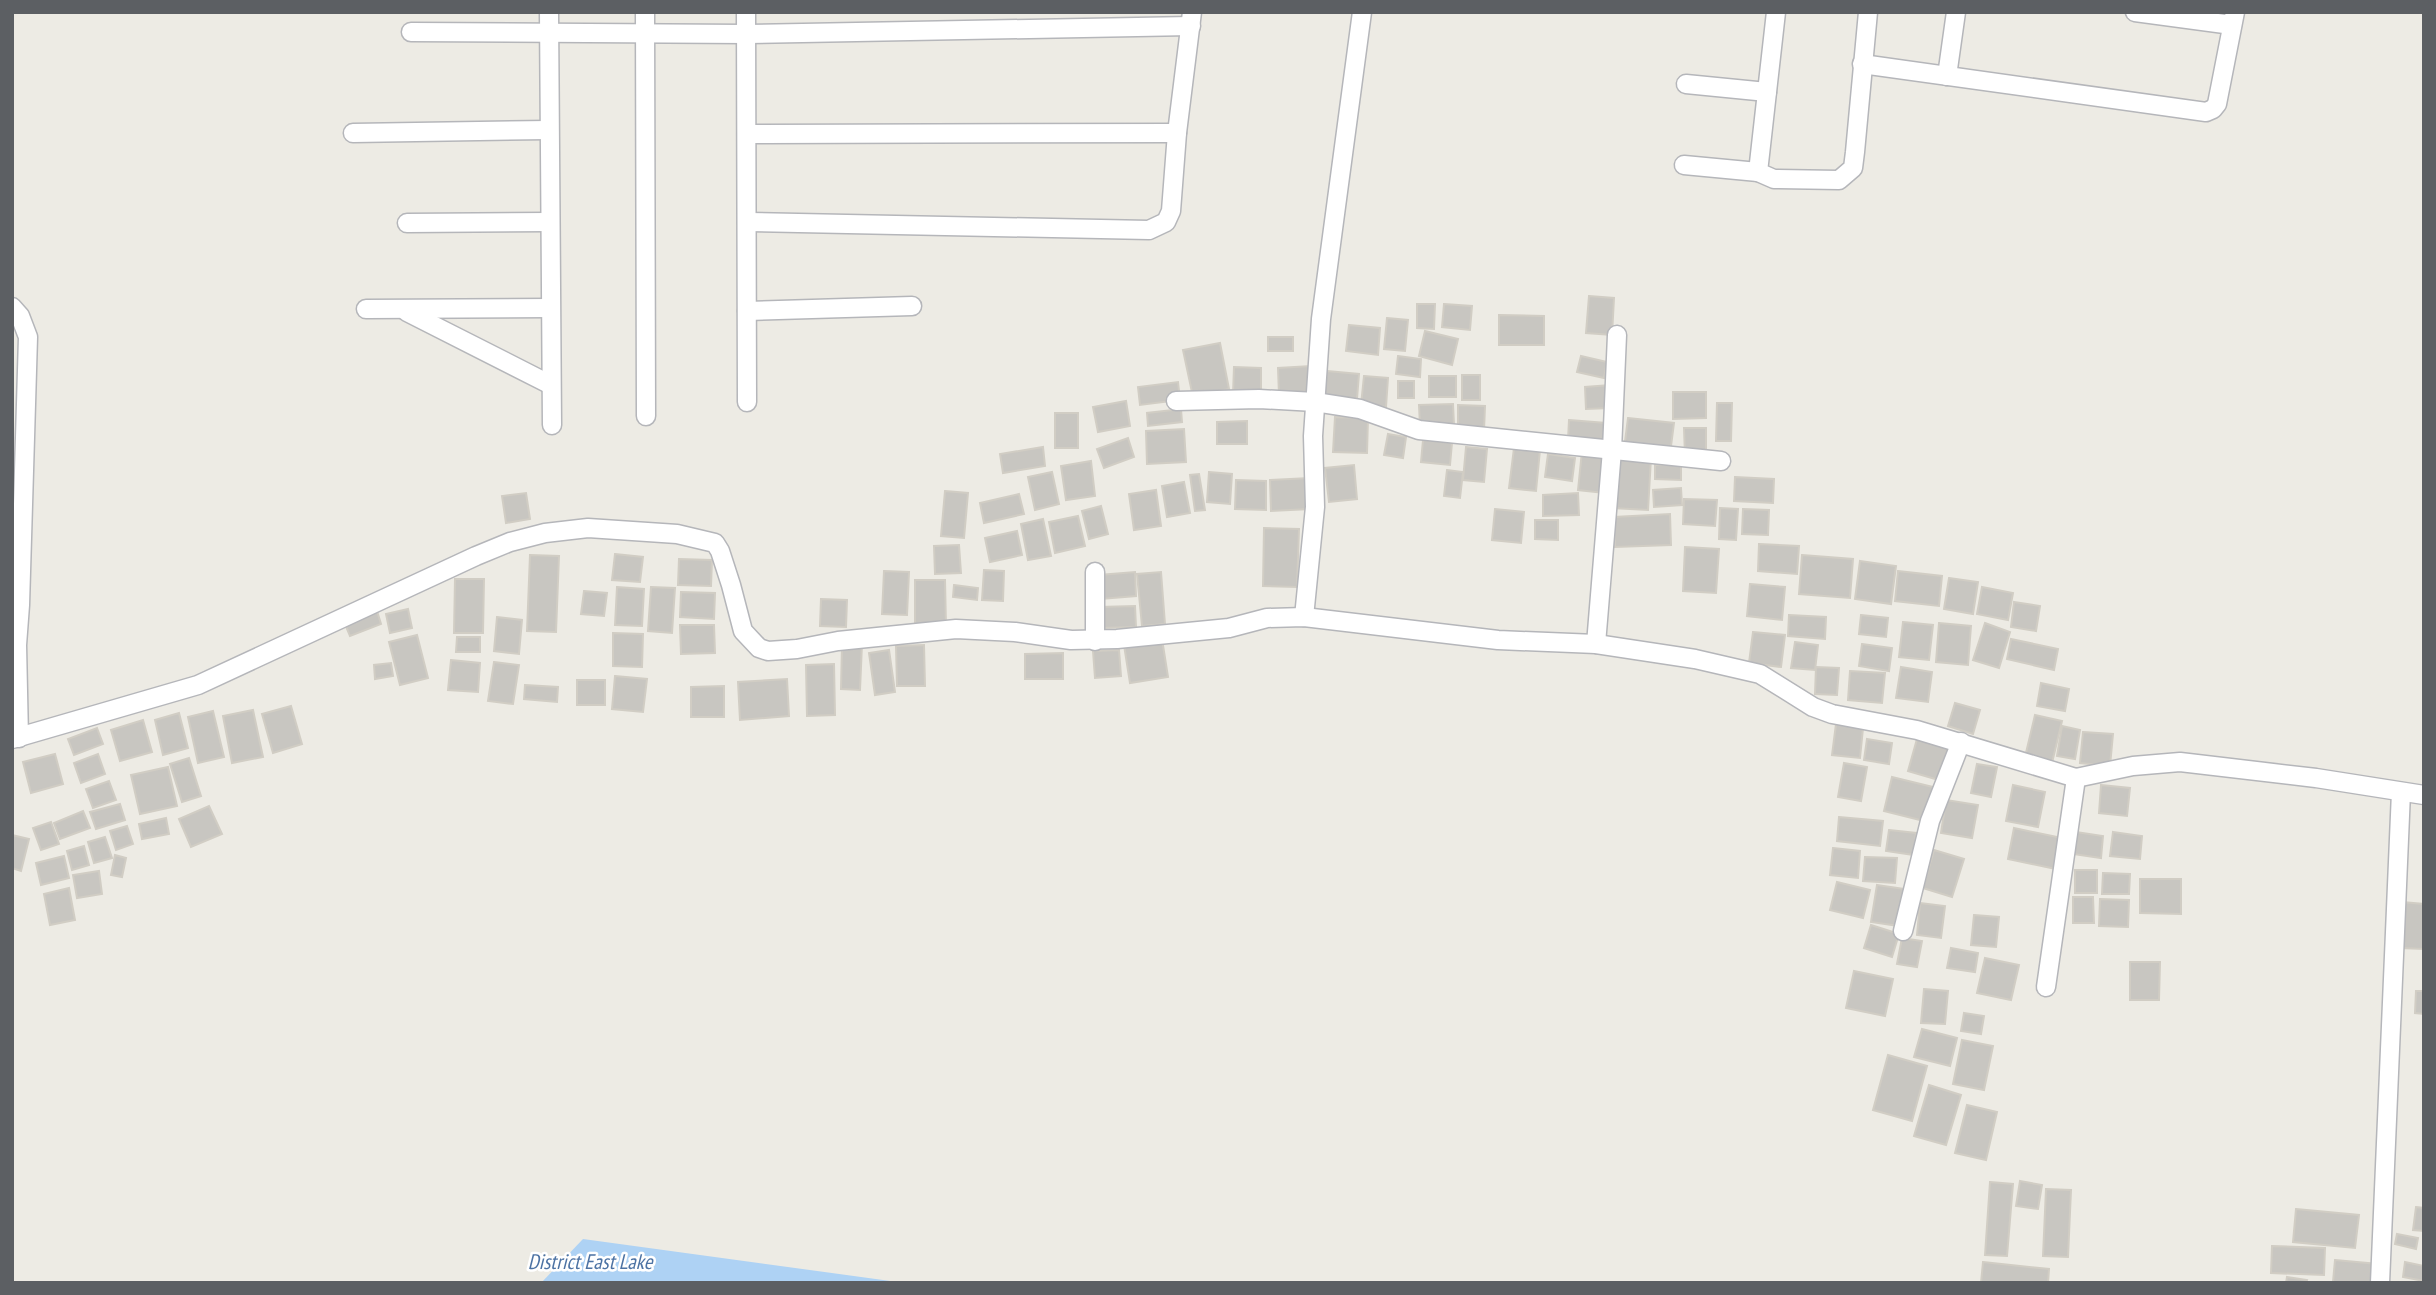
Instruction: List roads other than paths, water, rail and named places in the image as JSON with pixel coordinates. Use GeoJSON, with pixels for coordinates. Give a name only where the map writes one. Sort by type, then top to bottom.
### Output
{"type":"FeatureCollection","features":[{"type":"Feature","properties":{"kind":"street"},"geometry":{"type":"LineString","coordinates":[[549,12],[552,425]]}},
{"type":"Feature","properties":{"kind":"street"},"geometry":{"type":"LineString","coordinates":[[645,12],[646,416]]}},
{"type":"Feature","properties":{"kind":"street"},"geometry":{"type":"LineString","coordinates":[[746,12],[747,402]]}},
{"type":"Feature","properties":{"kind":"street"},"geometry":{"type":"LineString","coordinates":[[1304,617],[1315,507],[1313,436],[1321,319],[1362,12]]}},
{"type":"Feature","properties":{"kind":"street"},"geometry":{"type":"LineString","coordinates":[[1758,172],[1776,12]]}},
{"type":"Feature","properties":{"kind":"street"},"geometry":{"type":"LineString","coordinates":[[1684,165],[1758,172],[1774,179],[1839,180],[1853,168],[1868,12]]}},
{"type":"Feature","properties":{"kind":"street"},"geometry":{"type":"LineString","coordinates":[[1947,76],[1956,12]]}},
{"type":"Feature","properties":{"kind":"street"},"geometry":{"type":"LineString","coordinates":[[1862,64],[2206,112],[2213,110],[2217,104],[2234,19],[2134,12]]}},
{"type":"Feature","properties":{"kind":"street"},"geometry":{"type":"LineString","coordinates":[[411,32],[746,34],[1191,19],[1177,133],[1171,211],[1166,222],[1149,230],[747,222]]}},
{"type":"Feature","properties":{"kind":"street"},"geometry":{"type":"LineString","coordinates":[[1686,84],[1767,92]]}},
{"type":"Feature","properties":{"kind":"street"},"geometry":{"type":"LineString","coordinates":[[353,133],[548,130]]}},
{"type":"Feature","properties":{"kind":"street"},"geometry":{"type":"LineString","coordinates":[[747,134],[1177,133]]}},
{"type":"Feature","properties":{"kind":"street"},"geometry":{"type":"LineString","coordinates":[[407,223],[549,222]]}},
{"type":"Feature","properties":{"kind":"street"},"geometry":{"type":"LineString","coordinates":[[747,312],[912,306]]}},
{"type":"Feature","properties":{"kind":"street"},"geometry":{"type":"LineString","coordinates":[[12,307],[20,316],[28,337],[15,738],[198,685],[510,542],[545,533],[588,528],[677,534],[715,543],[731,585],[743,631],[759,648],[768,651],[956,629],[1094,640],[1229,628],[1267,618],[1304,617],[1498,640],[1596,644],[1695,659],[1760,674],[1813,707],[1832,714],[1917,730],[2076,778],[2133,766],[2180,762],[2316,778],[2424,795]]}},
{"type":"Feature","properties":{"kind":"street"},"geometry":{"type":"LineString","coordinates":[[366,309],[550,308]]}},
{"type":"Feature","properties":{"kind":"street"},"geometry":{"type":"LineString","coordinates":[[404,310],[551,384]]}},
{"type":"Feature","properties":{"kind":"street"},"geometry":{"type":"LineString","coordinates":[[1596,644],[1612,450],[1617,335]]}},
{"type":"Feature","properties":{"kind":"street"},"geometry":{"type":"LineString","coordinates":[[1176,401],[1259,399],[1315,402],[1360,409],[1419,430],[1721,461]]}},
{"type":"Feature","properties":{"kind":"street"},"geometry":{"type":"LineString","coordinates":[[1094,640],[1095,572]]}},
{"type":"Feature","properties":{"kind":"street"},"geometry":{"type":"LineString","coordinates":[[1903,931],[1930,821],[1961,742]]}},
{"type":"Feature","properties":{"kind":"street"},"geometry":{"type":"LineString","coordinates":[[2046,986],[2076,778]]}},
{"type":"Feature","properties":{"kind":"street"},"geometry":{"type":"LineString","coordinates":[[2380,1283],[2401,792]]}},
{"type":"Feature","properties":{"kind":"water","name":"District East Lake"},"geometry":{"type":"Polygon","coordinates":[[[583,1239],[905,1283],[541,1283],[583,1239]]]}}]}
